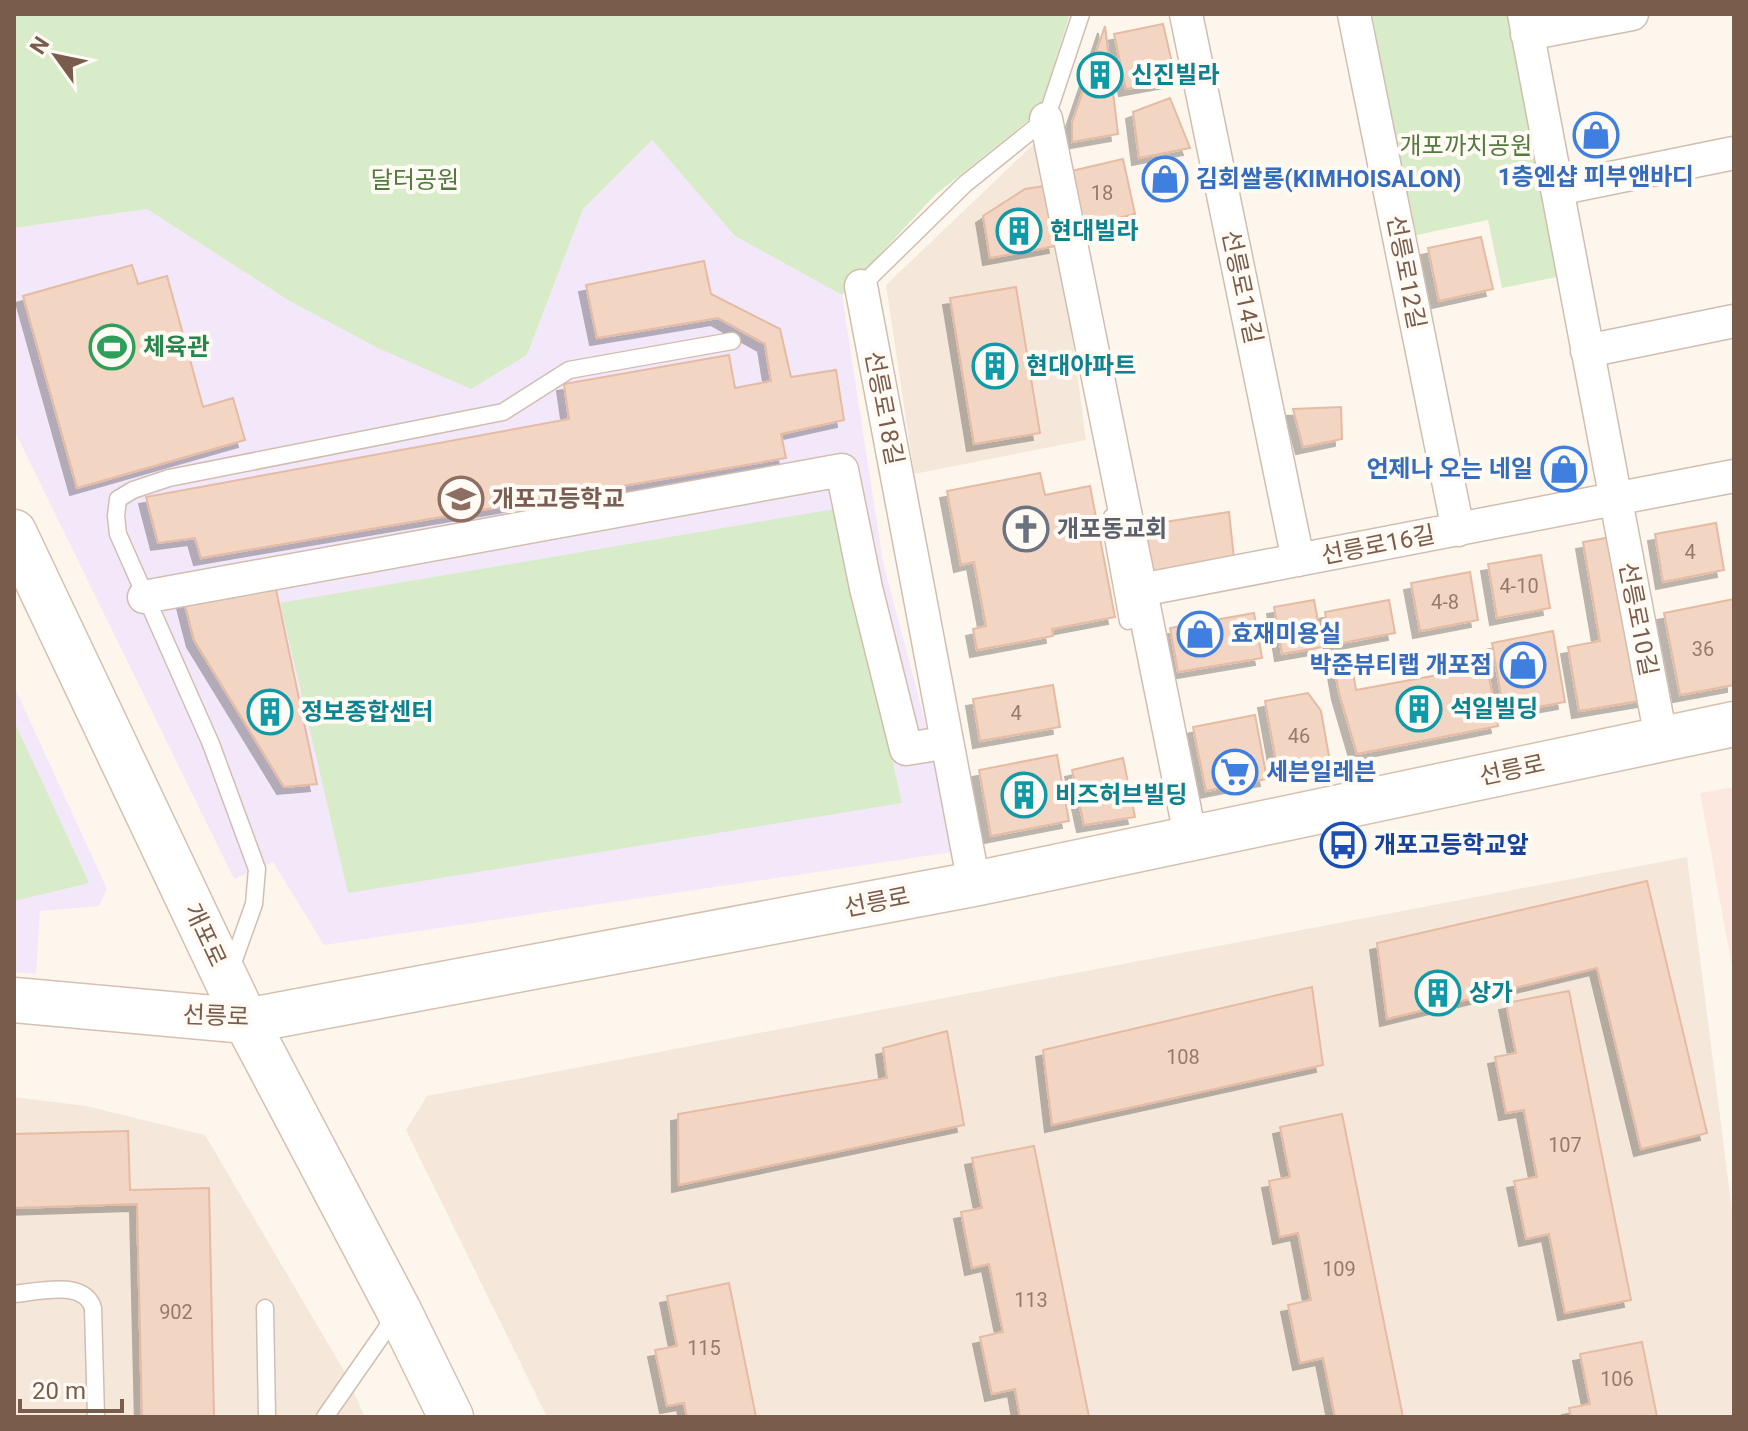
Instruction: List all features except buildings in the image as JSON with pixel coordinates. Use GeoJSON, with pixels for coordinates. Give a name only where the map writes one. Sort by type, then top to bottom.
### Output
{"type":"FeatureCollection","features":[{"type":"Feature","properties":{"kind":"street","name":"선릉로14길"},"geometry":{"type":"LineString","coordinates":[[1186,14],[1298,560]]}},
{"type":"Feature","properties":{"kind":"street","name":"선릉로12길"},"geometry":{"type":"LineString","coordinates":[[1354,14],[1458,530]]}},
{"type":"Feature","properties":{"kind":"street","name":"선릉로10길"},"geometry":{"type":"LineString","coordinates":[[1632,14],[1526,24],[1661,738]]}},
{"type":"Feature","properties":{"kind":"street"},"geometry":{"type":"LineString","coordinates":[[1046,119],[1191,840]]}},
{"type":"Feature","properties":{"kind":"street"},"geometry":{"type":"LineString","coordinates":[[1557,189],[1734,153]]}},
{"type":"Feature","properties":{"kind":"street","name":"선릉로18길"},"geometry":{"type":"LineString","coordinates":[[861,286],[974,884]]}},
{"type":"Feature","properties":{"kind":"street"},"geometry":{"type":"LineString","coordinates":[[1587,351],[1734,321]]}},
{"type":"Feature","properties":{"kind":"street"},"geometry":{"type":"LineString","coordinates":[[144,597],[842,470],[866,588],[906,749],[931,745]]}},
{"type":"Feature","properties":{"kind":"street"},"geometry":{"type":"LineString","coordinates":[[1615,500],[1734,476]]}},
{"type":"Feature","properties":{"kind":"street","name":"선릉로16길"},"geometry":{"type":"LineString","coordinates":[[1141,590],[1615,500]]}},
{"type":"Feature","properties":{"kind":"street","name":"개포로"},"geometry":{"type":"LineString","coordinates":[[14,532],[246,1021],[399,1311],[451,1417]]}},
{"type":"Feature","properties":{"kind":"street","name":"선릉로"},"geometry":{"type":"LineString","coordinates":[[14,1000],[246,1021],[974,884],[1734,724]]}},
{"type":"Feature","properties":{"kind":"lane"},"geometry":{"type":"LineString","coordinates":[[1046,119],[1081,14]]}},
{"type":"Feature","properties":{"kind":"lane","name":"선릉로18길"},"geometry":{"type":"LineString","coordinates":[[861,286],[965,184],[1046,119]]}},
{"type":"Feature","properties":{"kind":"lane"},"geometry":{"type":"LineString","coordinates":[[226,980],[254,904],[257,869],[211,744],[118,534],[118,499],[133,490],[169,478],[503,412],[569,370],[732,341]]}},
{"type":"Feature","properties":{"kind":"lane"},"geometry":{"type":"LineString","coordinates":[[1124,510],[1112,517],[1111,526],[1128,621]]}},
{"type":"Feature","properties":{"kind":"lane"},"geometry":{"type":"LineString","coordinates":[[14,1294],[73,1290],[89,1299],[93,1308],[96,1417]]}},
{"type":"Feature","properties":{"kind":"lane"},"geometry":{"type":"LineString","coordinates":[[265,1308],[267,1417]]}},
{"type":"Feature","properties":{"kind":"lane"},"geometry":{"type":"LineString","coordinates":[[325,1417],[399,1311]]}},
{"type":"Feature","properties":{"kind":"shaded area","name":"개포고등학교"},"geometry":{"type":"Polygon","coordinates":[[[652,140],[735,236],[842,295],[883,562],[959,851],[324,945],[273,862],[234,879],[17,436],[14,429],[14,228],[147,209],[288,300],[527,355],[583,209],[652,140]]]}},
{"type":"Feature","properties":{"kind":"shaded area"},"geometry":{"type":"Polygon","coordinates":[[[1037,141],[1061,254],[1086,440],[914,474],[886,285],[1037,141]]]}},
{"type":"Feature","properties":{"kind":"shaded area"},"geometry":{"type":"Polygon","coordinates":[[[14,686],[107,889],[99,906],[40,911],[36,974],[14,972],[14,686]]]}},
{"type":"Feature","properties":{"kind":"shaded area"},"geometry":{"type":"Polygon","coordinates":[[[1734,787],[1734,977],[1700,793],[1734,787]]]}},
{"type":"Feature","properties":{"kind":"shaded area"},"geometry":{"type":"Polygon","coordinates":[[[1687,857],[1734,1226],[1734,1417],[547,1417],[406,1130],[427,1096],[1687,857]]]}},
{"type":"Feature","properties":{"kind":"shaded area"},"geometry":{"type":"Polygon","coordinates":[[[14,1097],[86,1106],[205,1135],[343,1369],[365,1417],[14,1417],[14,1097]]]}},
{"type":"Feature","properties":{"kind":"green space","name":"달터공원"},"geometry":{"type":"Polygon","coordinates":[[[14,14],[1070,14],[1039,112],[935,195],[842,295],[735,236],[652,140],[583,209],[527,355],[471,389],[378,348],[288,300],[147,209],[14,228],[14,14]]]}},
{"type":"Feature","properties":{"kind":"green space","name":"개포까치공원"},"geometry":{"type":"Polygon","coordinates":[[[1372,14],[1511,14],[1562,276],[1502,288],[1488,220],[1412,236],[1372,14]]]}},
{"type":"Feature","properties":{"kind":"green space"},"geometry":{"type":"Polygon","coordinates":[[[835,509],[902,803],[348,893],[280,603],[835,509]]]}},
{"type":"Feature","properties":{"kind":"green space"},"geometry":{"type":"Polygon","coordinates":[[[14,721],[89,883],[14,901],[14,721]]]}},
{"type":"Feature","properties":{"kind":"place","name":"신진빌라"},"geometry":{"type":"Point","coordinates":[1100,75]}},
{"type":"Feature","properties":{"kind":"place","name":"1층엔샵 피부앤바디"},"geometry":{"type":"Point","coordinates":[1596,135]}},
{"type":"Feature","properties":{"kind":"place","name":"김회쌀롱(KIMHOISALON)"},"geometry":{"type":"Point","coordinates":[1165,179]}},
{"type":"Feature","properties":{"kind":"place","name":"현대빌라"},"geometry":{"type":"Point","coordinates":[1019,231]}},
{"type":"Feature","properties":{"kind":"place","name":"체육관"},"geometry":{"type":"Point","coordinates":[112,347]}},
{"type":"Feature","properties":{"kind":"place","name":"현대아파트"},"geometry":{"type":"Point","coordinates":[995,366]}},
{"type":"Feature","properties":{"kind":"place","name":"언제나 오는 네일"},"geometry":{"type":"Point","coordinates":[1564,469]}},
{"type":"Feature","properties":{"kind":"place","name":"개포고등학교"},"geometry":{"type":"Point","coordinates":[461,499]}},
{"type":"Feature","properties":{"kind":"place","name":"개포동교회"},"geometry":{"type":"Point","coordinates":[1026,529]}},
{"type":"Feature","properties":{"kind":"place","name":"효재미용실"},"geometry":{"type":"Point","coordinates":[1200,634]}},
{"type":"Feature","properties":{"kind":"place","name":"박준뷰티랩 개포점"},"geometry":{"type":"Point","coordinates":[1523,665]}},
{"type":"Feature","properties":{"kind":"place","name":"석일빌딩"},"geometry":{"type":"Point","coordinates":[1419,709]}},
{"type":"Feature","properties":{"kind":"place","name":"정보종합센터"},"geometry":{"type":"Point","coordinates":[270,712]}},
{"type":"Feature","properties":{"kind":"place","name":"세븐일레븐"},"geometry":{"type":"Point","coordinates":[1235,772]}},
{"type":"Feature","properties":{"kind":"place","name":"비즈허브빌딩"},"geometry":{"type":"Point","coordinates":[1024,795]}},
{"type":"Feature","properties":{"kind":"place","name":"개포고등학교앞"},"geometry":{"type":"Point","coordinates":[1343,845]}},
{"type":"Feature","properties":{"kind":"place","name":"상가"},"geometry":{"type":"Point","coordinates":[1438,993]}}]}
